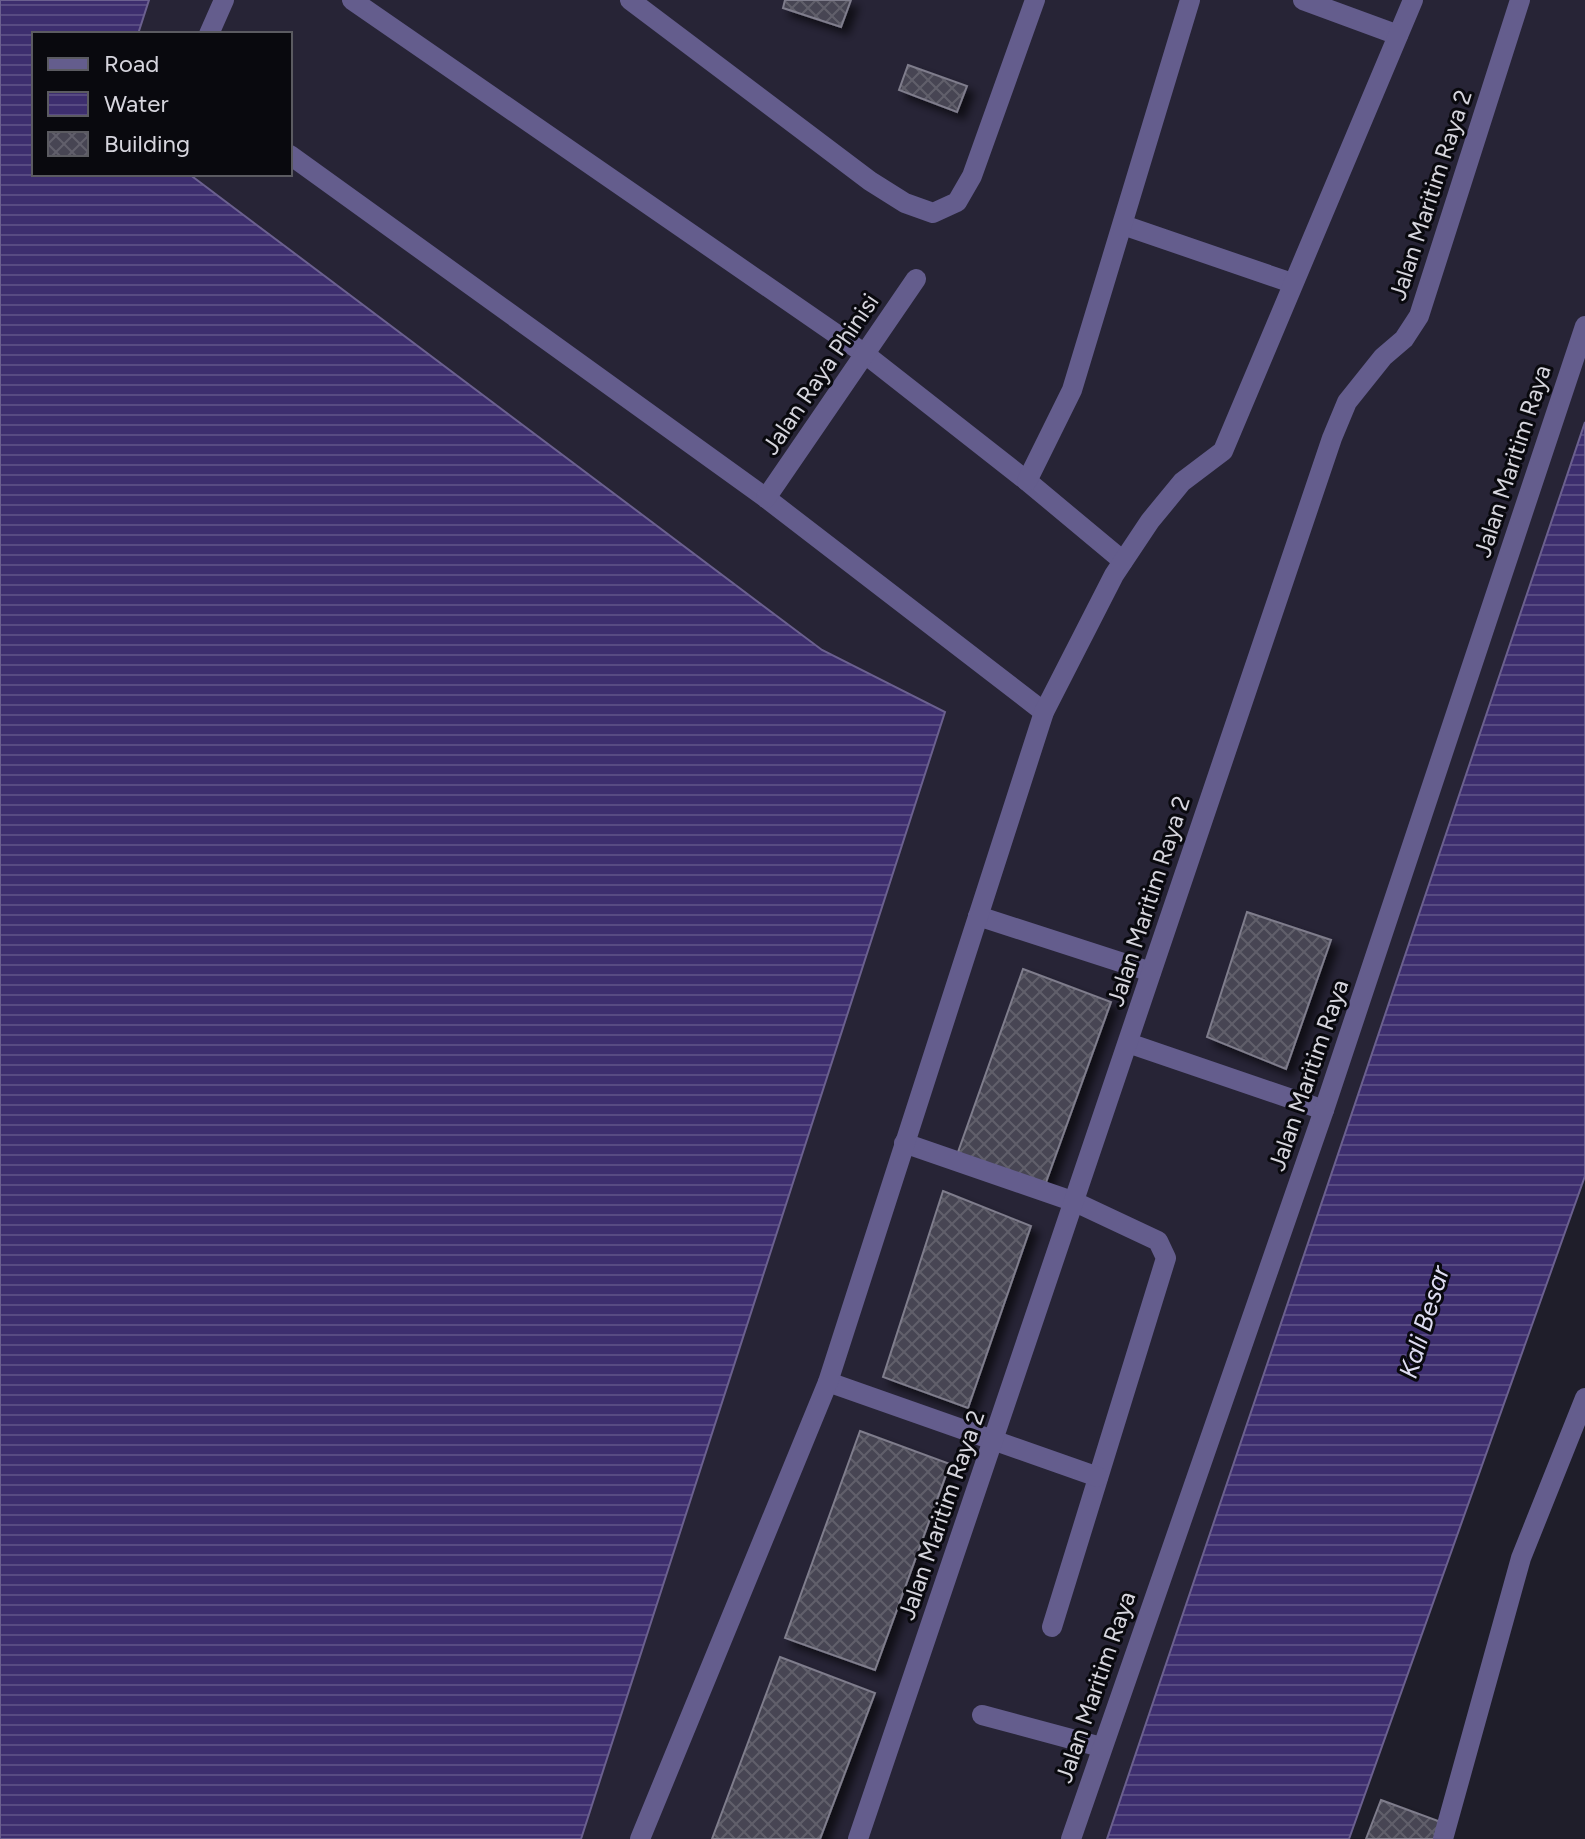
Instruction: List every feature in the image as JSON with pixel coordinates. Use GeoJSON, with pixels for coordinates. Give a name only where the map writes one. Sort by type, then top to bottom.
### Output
{"type":"FeatureCollection","features":[{"type":"Feature","properties":{"kind":"lane"},"geometry":{"type":"LineString","coordinates":[[210,32],[224,0]]}},
{"type":"Feature","properties":{"kind":"lane"},"geometry":{"type":"LineString","coordinates":[[352,0],[865,354],[1123,561]]}},
{"type":"Feature","properties":{"kind":"lane"},"geometry":{"type":"LineString","coordinates":[[630,0],[870,181],[905,203],[933,213],[957,202],[972,176],[1035,0]]}},
{"type":"Feature","properties":{"kind":"lane"},"geometry":{"type":"LineString","coordinates":[[1027,481],[1072,390],[1190,0]]}},
{"type":"Feature","properties":{"kind":"lane"},"geometry":{"type":"LineString","coordinates":[[1303,0],[1398,35]]}},
{"type":"Feature","properties":{"kind":"lane"},"geometry":{"type":"LineString","coordinates":[[640,1839],[828,1382],[1044,712],[1123,561],[1150,521],[1182,482],[1223,451],[1413,0]]}},
{"type":"Feature","properties":{"kind":"lane","name":"Jalan Maritim Raya 2"},"geometry":{"type":"LineString","coordinates":[[858,1839],[1332,438],[1347,402],[1383,357],[1404,339],[1419,316],[1520,0]]}},
{"type":"Feature","properties":{"kind":"lane"},"geometry":{"type":"LineString","coordinates":[[292,156],[766,498],[1044,712]]}},
{"type":"Feature","properties":{"kind":"lane"},"geometry":{"type":"LineString","coordinates":[[1123,225],[1292,283]]}},
{"type":"Feature","properties":{"kind":"lane","name":"Jalan Raya Phinisi"},"geometry":{"type":"LineString","coordinates":[[766,498],[916,279]]}},
{"type":"Feature","properties":{"kind":"lane","name":"Jalan Maritim Raya"},"geometry":{"type":"LineString","coordinates":[[1071,1839],[1324,1110],[1585,326]]}},
{"type":"Feature","properties":{"kind":"lane"},"geometry":{"type":"LineString","coordinates":[[978,916],[1151,972]]}},
{"type":"Feature","properties":{"kind":"lane"},"geometry":{"type":"LineString","coordinates":[[1128,1043],[1324,1110]]}},
{"type":"Feature","properties":{"kind":"lane"},"geometry":{"type":"LineString","coordinates":[[904,1143],[1075,1202],[1158,1241],[1166,1258],[1052,1627]]}},
{"type":"Feature","properties":{"kind":"lane"},"geometry":{"type":"LineString","coordinates":[[828,1382],[1098,1477]]}},
{"type":"Feature","properties":{"kind":"lane"},"geometry":{"type":"LineString","coordinates":[[1443,1839],[1521,1558],[1585,1398]]}},
{"type":"Feature","properties":{"kind":"lane"},"geometry":{"type":"LineString","coordinates":[[982,1715],[1101,1747]]}},
{"type":"Feature","properties":{"kind":"shaded area"},"geometry":{"type":"Polygon","coordinates":[[[149,0],[1585,0],[1585,422],[1107,1839],[581,1839],[945,712],[822,650],[192,176],[292,176],[292,32],[139,32],[149,0]]]}},
{"type":"Feature","properties":{"kind":"water"},"geometry":{"type":"Polygon","coordinates":[[[0,0],[149,0],[139,32],[32,32],[32,176],[192,176],[822,650],[945,712],[581,1839],[0,1839],[0,0]]]}},
{"type":"Feature","properties":{"kind":"water","name":"Kali Besar"},"geometry":{"type":"Polygon","coordinates":[[[1585,422],[1585,1176],[1349,1839],[1107,1839],[1585,422]]]}},
{"type":"Feature","properties":{"kind":"building"},"geometry":{"type":"Polygon","coordinates":[[[785,0],[851,0],[841,27],[783,8],[785,0]]]}},
{"type":"Feature","properties":{"kind":"building"},"geometry":{"type":"Polygon","coordinates":[[[908,65],[967,86],[957,112],[899,90],[908,65]]]}},
{"type":"Feature","properties":{"kind":"building"},"geometry":{"type":"Polygon","coordinates":[[[1247,912],[1331,940],[1286,1069],[1207,1037],[1247,912]]]}},
{"type":"Feature","properties":{"kind":"building"},"geometry":{"type":"Polygon","coordinates":[[[1023,969],[1111,1002],[1045,1185],[957,1155],[1023,969]]]}},
{"type":"Feature","properties":{"kind":"building"},"geometry":{"type":"Polygon","coordinates":[[[943,1191],[1031,1226],[968,1408],[883,1377],[943,1191]]]}},
{"type":"Feature","properties":{"kind":"building"},"geometry":{"type":"Polygon","coordinates":[[[860,1431],[950,1464],[875,1670],[785,1638],[860,1431]]]}},
{"type":"Feature","properties":{"kind":"building"},"geometry":{"type":"Polygon","coordinates":[[[780,1657],[875,1693],[820,1839],[712,1839],[780,1657]]]}},
{"type":"Feature","properties":{"kind":"building"},"geometry":{"type":"Polygon","coordinates":[[[1381,1800],[1441,1822],[1434,1839],[1366,1839],[1381,1800]]]}}]}
